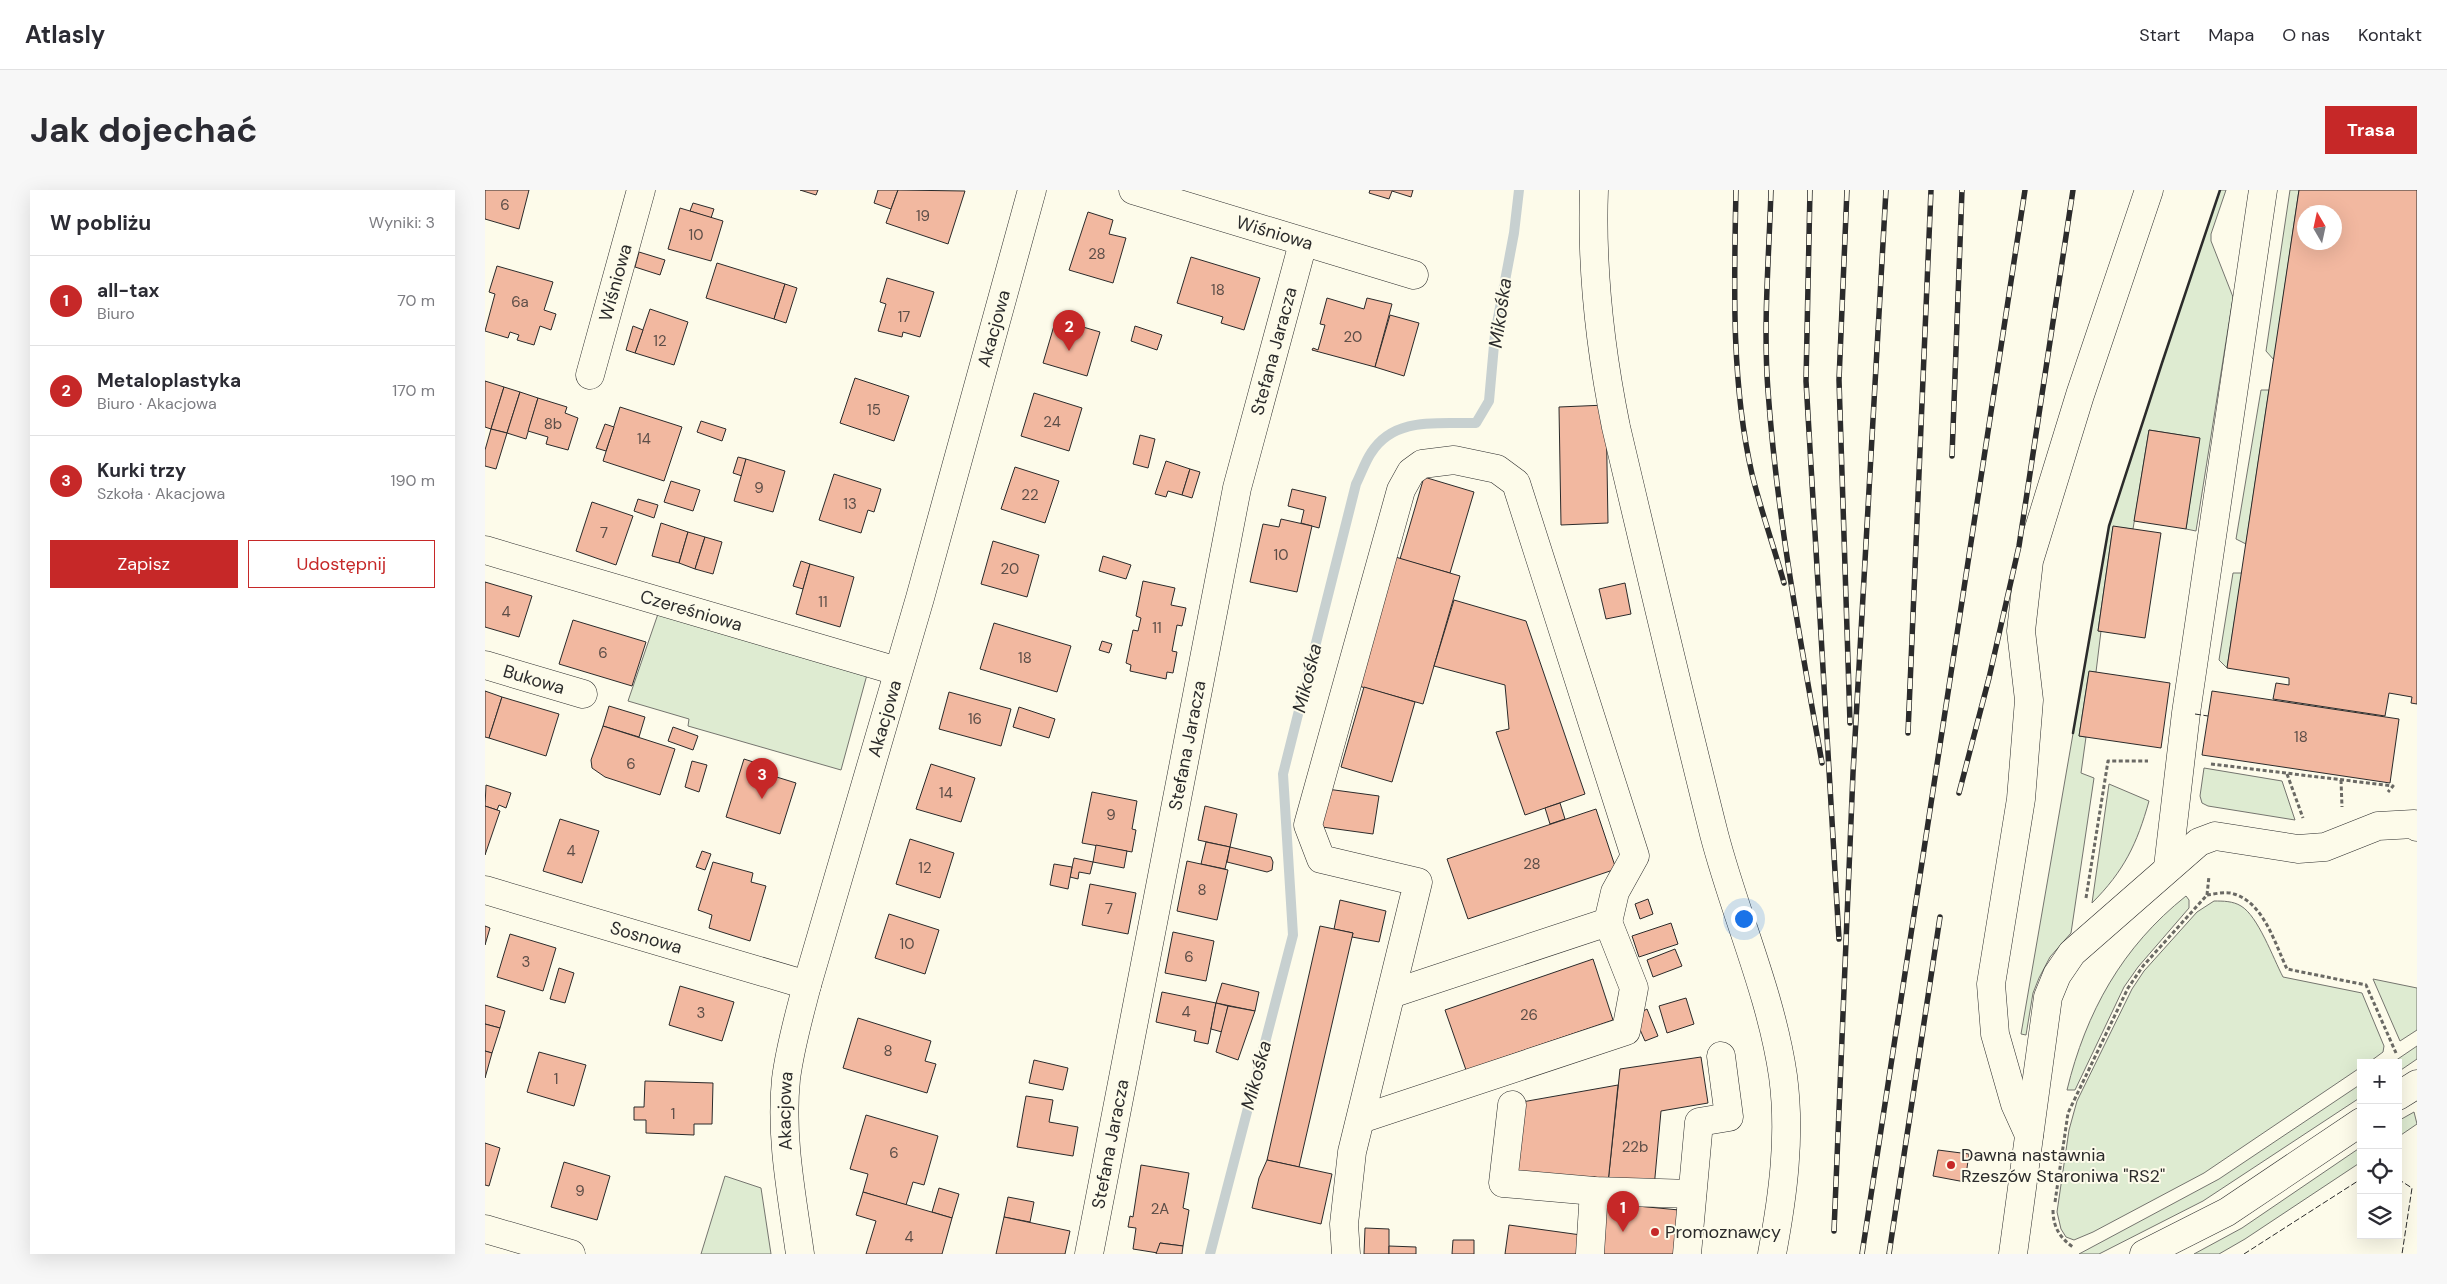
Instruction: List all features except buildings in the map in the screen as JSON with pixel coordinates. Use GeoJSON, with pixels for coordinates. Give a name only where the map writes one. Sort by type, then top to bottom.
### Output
{"type":"FeatureCollection","features":[{"type":"Feature","properties":{"kind":"street","name":"Wiśniowa"},"geometry":{"type":"LineString","coordinates":[[590,374],[641,190]]}},
{"type":"Feature","properties":{"kind":"street","name":"Akacjowa"},"geometry":{"type":"LineString","coordinates":[[800,1254],[787,1161],[784,1120],[791,1048],[897,672],[920,598],[1032,190]]}},
{"type":"Feature","properties":{"kind":"street","name":"Wiśniowa"},"geometry":{"type":"LineString","coordinates":[[1133,190],[1303,243],[1414,275]]}},
{"type":"Feature","properties":{"kind":"street"},"geometry":{"type":"LineString","coordinates":[[1594,190],[1592,237],[1596,308],[1603,365],[1616,427],[1719,851],[1772,1022],[1783,1077],[1786,1131],[1784,1183],[1772,1254]]}},
{"type":"Feature","properties":{"kind":"street"},"geometry":{"type":"LineString","coordinates":[[2029,1135],[2015,1104],[1995,1034],[1991,984],[2021,799],[2029,700],[2021,631],[2029,561],[2080,395],[2149,190]]}},
{"type":"Feature","properties":{"kind":"street"},"geometry":{"type":"LineString","coordinates":[[2168,867],[2186,713],[2263,190]]}},
{"type":"Feature","properties":{"kind":"street","name":"Stefana Jaracza"},"geometry":{"type":"LineString","coordinates":[[1089,1254],[1237,488],[1303,243]]}},
{"type":"Feature","properties":{"kind":"street"},"geometry":{"type":"LineString","coordinates":[[1346,1254],[1344,1224],[1352,1152],[1418,882],[1321,860],[1308,825],[1401,490],[1411,472],[1422,464],[1454,460],[1497,469],[1516,483],[1635,856],[1615,892],[1608,922],[1634,988],[1626,1031],[1361,1119]]}},
{"type":"Feature","properties":{"kind":"street","name":"Czereśniowa"},"geometry":{"type":"LineString","coordinates":[[485,550],[897,672]]}},
{"type":"Feature","properties":{"kind":"street","name":"Bukowa"},"geometry":{"type":"LineString","coordinates":[[485,665],[583,694]]}},
{"type":"Feature","properties":{"kind":"street"},"geometry":{"type":"LineString","coordinates":[[2013,1254],[2048,997],[2057,975],[2072,953],[2168,867],[2199,842],[2215,836],[2297,849],[2325,846],[2378,826],[2416,818]]}},
{"type":"Feature","properties":{"kind":"street","name":"Sosnowa"},"geometry":{"type":"LineString","coordinates":[[485,890],[807,986]]}},
{"type":"Feature","properties":{"kind":"street"},"geometry":{"type":"LineString","coordinates":[[1391,994],[1608,922]]}},
{"type":"Feature","properties":{"kind":"street"},"geometry":{"type":"LineString","coordinates":[[1687,1254],[1699,1122],[1729,1117],[1721,1056]]}},
{"type":"Feature","properties":{"kind":"street"},"geometry":{"type":"LineString","coordinates":[[2402,1093],[2417,1084]]}},
{"type":"Feature","properties":{"kind":"street"},"geometry":{"type":"LineString","coordinates":[[1512,1105],[1503,1183],[1594,1191],[1692,1194]]}},
{"type":"Feature","properties":{"kind":"street"},"geometry":{"type":"LineString","coordinates":[[2144,1254],[2227,1212],[2357,1125]]}},
{"type":"Feature","properties":{"kind":"street"},"geometry":{"type":"LineString","coordinates":[[1590,1254],[1594,1191]]}},
{"type":"Feature","properties":{"kind":"street"},"geometry":{"type":"LineString","coordinates":[[485,1229],[571,1254]]}},
{"type":"Feature","properties":{"kind":"path"},"geometry":{"type":"LineString","coordinates":[[2287,774],[2306,823]]}},
{"type":"Feature","properties":{"kind":"path"},"geometry":{"type":"LineString","coordinates":[[2073,1247],[2062,1239],[2057,1230],[2053,1213],[2068,1113],[2128,988],[2143,966],[2207,895],[2234,893],[2250,902],[2264,920],[2287,969],[2366,985],[2395,1053]]}},
{"type":"Feature","properties":{"kind":"green space"},"geometry":{"type":"Polygon","coordinates":[[[2220,190],[2226,190],[2211,234],[2211,241],[2233,297],[2196,531],[2186,529],[2199,438],[2149,430],[2133,529],[2113,527],[2098,631],[2101,631],[2096,672],[2089,672],[2079,736],[2086,737],[2081,773],[2094,778],[2071,933],[2050,957],[2039,978],[2033,993],[2026,1035],[2021,1034],[2109,526],[2220,190]]]}},
{"type":"Feature","properties":{"kind":"green space"},"geometry":{"type":"Polygon","coordinates":[[[2290,190],[2299,190],[2274,360],[2266,351],[2290,190]]]}},
{"type":"Feature","properties":{"kind":"green space"},"geometry":{"type":"Polygon","coordinates":[[[2261,390],[2269,390],[2246,544],[2236,539],[2261,390]]]}},
{"type":"Feature","properties":{"kind":"green space"},"geometry":{"type":"Polygon","coordinates":[[[2233,573],[2242,573],[2227,668],[2219,660],[2233,573]]]}},
{"type":"Feature","properties":{"kind":"green space"},"geometry":{"type":"Polygon","coordinates":[[[659,611],[868,671],[841,770],[688,726],[689,719],[628,701],[659,611]]]}},
{"type":"Feature","properties":{"kind":"green space"},"geometry":{"type":"Polygon","coordinates":[[[2204,768],[2282,781],[2295,820],[2208,806],[2202,803],[2200,796],[2204,768]]]}},
{"type":"Feature","properties":{"kind":"green space"},"geometry":{"type":"Polygon","coordinates":[[[2109,784],[2149,801],[2140,831],[2128,856],[2113,880],[2092,903],[2109,784]]]}},
{"type":"Feature","properties":{"kind":"green space"},"geometry":{"type":"Polygon","coordinates":[[[2186,896],[2189,900],[2189,908],[2138,967],[2124,987],[2075,1090],[2067,1090],[2085,1034],[2096,1008],[2110,983],[2125,959],[2143,937],[2186,896]]]}},
{"type":"Feature","properties":{"kind":"green space"},"geometry":{"type":"Polygon","coordinates":[[[2214,901],[2235,903],[2247,911],[2259,928],[2283,977],[2362,993],[2384,1046],[2383,1052],[2373,1059],[2357,1059],[2357,1070],[2204,1173],[2093,1232],[2074,1240],[2066,1237],[2061,1229],[2057,1212],[2069,1130],[2077,1101],[2132,989],[2144,971],[2197,912],[2214,901]]]}},
{"type":"Feature","properties":{"kind":"green space"},"geometry":{"type":"Polygon","coordinates":[[[2373,979],[2417,988],[2417,1030],[2400,1041],[2373,979]]]}},
{"type":"Feature","properties":{"kind":"green space"},"geometry":{"type":"Polygon","coordinates":[[[2417,1046],[2417,1059],[2402,1069],[2402,1059],[2398,1059],[2417,1046]]]}},
{"type":"Feature","properties":{"kind":"green space"},"geometry":{"type":"Polygon","coordinates":[[[2357,1087],[2357,1100],[2203,1201],[2099,1254],[2079,1254],[2219,1179],[2357,1087]]]}},
{"type":"Feature","properties":{"kind":"green space"},"geometry":{"type":"Polygon","coordinates":[[[2414,1112],[2417,1124],[2402,1134],[2402,1119],[2414,1112]]]}},
{"type":"Feature","properties":{"kind":"green space"},"geometry":{"type":"Polygon","coordinates":[[[2357,1150],[2357,1165],[2245,1239],[2219,1254],[2194,1254],[2242,1228],[2357,1150]]]}},
{"type":"Feature","properties":{"kind":"green space"},"geometry":{"type":"Polygon","coordinates":[[[725,1176],[761,1188],[771,1254],[701,1254],[725,1176]]]}},
{"type":"Feature","properties":{"kind":"waterway","name":"Mikośka"},"geometry":{"type":"LineString","coordinates":[[1210,1254],[1293,935],[1283,774],[1356,484],[1371,453],[1381,441],[1392,433],[1404,428],[1432,423],[1476,423],[1489,401],[1495,334],[1514,233],[1519,190]]}},
{"type":"Feature","properties":{"kind":"railway"},"geometry":{"type":"LineString","coordinates":[[1736,190],[1735,333],[1740,404],[1752,474],[1784,583]]}},
{"type":"Feature","properties":{"kind":"railway"},"geometry":{"type":"LineString","coordinates":[[1771,190],[1766,341],[1772,438],[1790,577],[1822,763]]}},
{"type":"Feature","properties":{"kind":"railway"},"geometry":{"type":"LineString","coordinates":[[1810,190],[1806,381],[1839,939]]}},
{"type":"Feature","properties":{"kind":"railway"},"geometry":{"type":"LineString","coordinates":[[1847,190],[1839,380],[1850,723]]}},
{"type":"Feature","properties":{"kind":"railway"},"geometry":{"type":"LineString","coordinates":[[1834,1231],[1853,773],[1886,190]]}},
{"type":"Feature","properties":{"kind":"railway"},"geometry":{"type":"LineString","coordinates":[[1908,733],[1931,190]]}},
{"type":"Feature","properties":{"kind":"railway"},"geometry":{"type":"LineString","coordinates":[[1952,456],[1962,190]]}},
{"type":"Feature","properties":{"kind":"railway"},"geometry":{"type":"LineString","coordinates":[[1862,1254],[2025,190]]}},
{"type":"Feature","properties":{"kind":"railway"},"geometry":{"type":"LineString","coordinates":[[1959,793],[1989,678],[2019,546],[2073,190]]}},
{"type":"Feature","properties":{"kind":"railway"},"geometry":{"type":"LineString","coordinates":[[1889,1254],[1940,917]]}},
{"type":"Feature","properties":{"kind":"fence"},"geometry":{"type":"LineString","coordinates":[[2195,714],[2208,716]]}},
{"type":"Feature","properties":{"kind":"fence"},"geometry":{"type":"LineString","coordinates":[[2244,1254],[2357,1182]]}},
{"type":"Feature","properties":{"kind":"fence"},"geometry":{"type":"LineString","coordinates":[[2402,1182],[2412,1188],[2402,1254]]}},
{"type":"Feature","properties":{"kind":"wall"},"geometry":{"type":"LineString","coordinates":[[2073,733],[2109,526],[2220,190]]}},
{"type":"Feature","properties":{"kind":"place","name":"Metaloplastyka"},"geometry":{"type":"Point","coordinates":[1069,351]}},
{"type":"Feature","properties":{"kind":"place","name":"Kurki trzy"},"geometry":{"type":"Point","coordinates":[762,799]}},
{"type":"Feature","properties":{"kind":"place","name":"Dawna nastawnia Rzeszów Staroniwa \"RS2\""},"geometry":{"type":"Point","coordinates":[1951,1165]}},
{"type":"Feature","properties":{"kind":"place","name":"all-tax"},"geometry":{"type":"Point","coordinates":[1623,1232]}},
{"type":"Feature","properties":{"kind":"place","name":"Promoznawcy"},"geometry":{"type":"Point","coordinates":[1655,1232]}}]}
